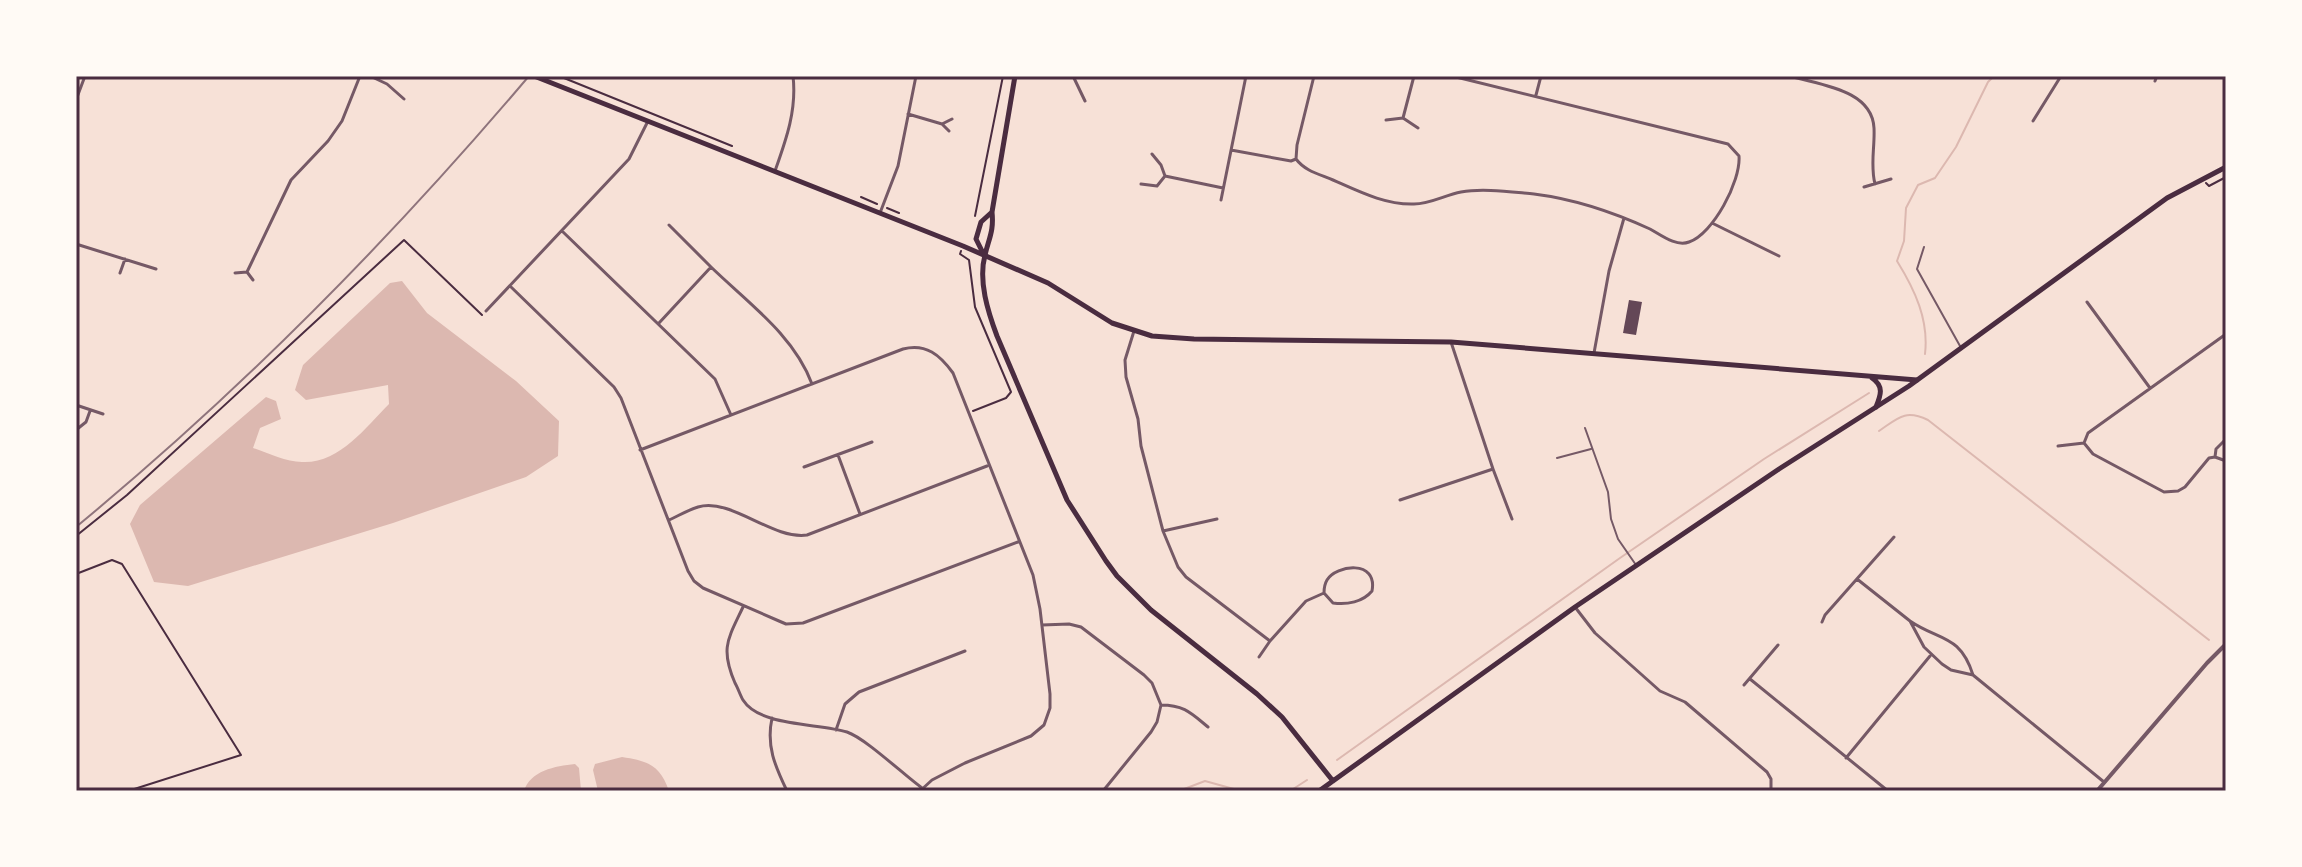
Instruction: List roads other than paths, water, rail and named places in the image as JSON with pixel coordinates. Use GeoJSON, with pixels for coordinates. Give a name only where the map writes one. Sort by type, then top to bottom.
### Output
{"type":"FeatureCollection","features":[{"type":"Feature","properties":{"kind":"main road"},"geometry":{"type":"LineString","coordinates":[[534,76],[1048,283],[1107,320],[1134,331],[1173,339],[1451,342],[1917,380]]}},
{"type":"Feature","properties":{"kind":"main road"},"geometry":{"type":"LineString","coordinates":[[1015,76],[992,212],[991,241],[984,256],[984,286],[989,315],[997,336],[1067,500],[1091,541],[1117,576],[1151,610],[1282,717],[1333,781]]}},
{"type":"Feature","properties":{"kind":"main road"},"geometry":{"type":"LineString","coordinates":[[1319,791],[1575,607],[1917,380],[2167,198],[2226,167]]}},
{"type":"Feature","properties":{"kind":"main road"},"geometry":{"type":"LineString","coordinates":[[984,256],[976,239],[981,222],[992,212]]}},
{"type":"Feature","properties":{"kind":"main road"},"geometry":{"type":"LineString","coordinates":[[1869,376],[1881,390],[1876,408]]}},
{"type":"Feature","properties":{"kind":"street"},"geometry":{"type":"LineString","coordinates":[[76,100],[85,76]]}},
{"type":"Feature","properties":{"kind":"street"},"geometry":{"type":"LineString","coordinates":[[247,272],[291,180],[328,141],[342,121],[360,76]]}},
{"type":"Feature","properties":{"kind":"street"},"geometry":{"type":"LineString","coordinates":[[370,76],[387,84],[404,99]]}},
{"type":"Feature","properties":{"kind":"street"},"geometry":{"type":"LineString","coordinates":[[775,171],[790,126],[793,76]]}},
{"type":"Feature","properties":{"kind":"street"},"geometry":{"type":"LineString","coordinates":[[880,213],[898,166],[916,76]]}},
{"type":"Feature","properties":{"kind":"street"},"geometry":{"type":"LineString","coordinates":[[1073,76],[1085,101]]}},
{"type":"Feature","properties":{"kind":"street"},"geometry":{"type":"LineString","coordinates":[[1221,200],[1245,77],[1235,76]]}},
{"type":"Feature","properties":{"kind":"street"},"geometry":{"type":"LineString","coordinates":[[1314,76],[1296,159],[1306,169],[1381,200],[1415,204],[1462,191],[1481,190],[1558,198],[1624,218],[1679,243],[1692,241],[1712,223],[1726,201],[1738,171],[1739,156],[1734,148],[1720,142],[1452,76]]}},
{"type":"Feature","properties":{"kind":"street"},"geometry":{"type":"LineString","coordinates":[[1403,118],[1414,76]]}},
{"type":"Feature","properties":{"kind":"street"},"geometry":{"type":"LineString","coordinates":[[1536,95],[1541,76]]}},
{"type":"Feature","properties":{"kind":"street"},"geometry":{"type":"LineString","coordinates":[[1790,76],[1845,92],[1864,103],[1874,125],[1872,169],[1875,184]]}},
{"type":"Feature","properties":{"kind":"street"},"geometry":{"type":"LineString","coordinates":[[2033,121],[2061,76]]}},
{"type":"Feature","properties":{"kind":"street"},"geometry":{"type":"LineString","coordinates":[[2155,81],[2157,76]]}},
{"type":"Feature","properties":{"kind":"street"},"geometry":{"type":"LineString","coordinates":[[908,114],[942,124],[949,131]]}},
{"type":"Feature","properties":{"kind":"street"},"geometry":{"type":"LineString","coordinates":[[1386,120],[1403,118],[1418,128]]}},
{"type":"Feature","properties":{"kind":"street"},"geometry":{"type":"LineString","coordinates":[[942,124],[952,119]]}},
{"type":"Feature","properties":{"kind":"street"},"geometry":{"type":"LineString","coordinates":[[486,311],[629,159],[648,121]]}},
{"type":"Feature","properties":{"kind":"street"},"geometry":{"type":"LineString","coordinates":[[1231,150],[1291,161],[1296,159]]}},
{"type":"Feature","properties":{"kind":"street"},"geometry":{"type":"LineString","coordinates":[[1152,154],[1165,176]]}},
{"type":"Feature","properties":{"kind":"street"},"geometry":{"type":"LineString","coordinates":[[1165,176],[1223,188]]}},
{"type":"Feature","properties":{"kind":"street"},"geometry":{"type":"LineString","coordinates":[[1141,184],[1157,186],[1165,176]]}},
{"type":"Feature","properties":{"kind":"street"},"geometry":{"type":"LineString","coordinates":[[1864,187],[1891,179]]}},
{"type":"Feature","properties":{"kind":"street"},"geometry":{"type":"LineString","coordinates":[[1594,353],[1609,271],[1624,218]]}},
{"type":"Feature","properties":{"kind":"street"},"geometry":{"type":"LineString","coordinates":[[1712,223],[1779,256]]}},
{"type":"Feature","properties":{"kind":"street"},"geometry":{"type":"LineString","coordinates":[[669,225],[786,340],[804,364],[812,384]]}},
{"type":"Feature","properties":{"kind":"street"},"geometry":{"type":"LineString","coordinates":[[562,231],[715,379],[731,415]]}},
{"type":"Feature","properties":{"kind":"street"},"geometry":{"type":"LineString","coordinates":[[76,244],[156,269]]}},
{"type":"Feature","properties":{"kind":"street"},"geometry":{"type":"LineString","coordinates":[[120,273],[125,259]]}},
{"type":"Feature","properties":{"kind":"street"},"geometry":{"type":"LineString","coordinates":[[659,323],[711,267]]}},
{"type":"Feature","properties":{"kind":"street"},"geometry":{"type":"LineString","coordinates":[[235,273],[247,272]]}},
{"type":"Feature","properties":{"kind":"street"},"geometry":{"type":"LineString","coordinates":[[247,272],[253,280]]}},
{"type":"Feature","properties":{"kind":"street"},"geometry":{"type":"LineString","coordinates":[[510,286],[614,387],[688,571],[703,588],[786,624],[803,623],[1019,542]]}},
{"type":"Feature","properties":{"kind":"street"},"geometry":{"type":"LineString","coordinates":[[2087,302],[2150,388]]}},
{"type":"Feature","properties":{"kind":"street"},"geometry":{"type":"LineString","coordinates":[[1134,331],[1125,360],[1126,377],[1163,531],[1178,567],[1186,577],[1270,641]]}},
{"type":"Feature","properties":{"kind":"street"},"geometry":{"type":"LineString","coordinates":[[2084,443],[2088,433],[2226,334]]}},
{"type":"Feature","properties":{"kind":"street"},"geometry":{"type":"LineString","coordinates":[[1451,342],[1512,519]]}},
{"type":"Feature","properties":{"kind":"street"},"geometry":{"type":"LineString","coordinates":[[640,450],[903,349],[921,347],[930,350],[953,373],[1033,575],[1050,694],[1050,708],[1044,725],[1031,736],[965,763],[921,790],[857,737],[759,714],[744,701],[727,663],[727,643],[743,606]]}},
{"type":"Feature","properties":{"kind":"street"},"geometry":{"type":"LineString","coordinates":[[76,405],[103,414]]}},
{"type":"Feature","properties":{"kind":"street"},"geometry":{"type":"LineString","coordinates":[[76,430],[86,422],[90,410]]}},
{"type":"Feature","properties":{"kind":"street"},"geometry":{"type":"LineString","coordinates":[[2215,457],[2216,449],[2226,439]]}},
{"type":"Feature","properties":{"kind":"street"},"geometry":{"type":"LineString","coordinates":[[804,467],[872,442]]}},
{"type":"Feature","properties":{"kind":"street"},"geometry":{"type":"LineString","coordinates":[[2058,446],[2084,443]]}},
{"type":"Feature","properties":{"kind":"street"},"geometry":{"type":"LineString","coordinates":[[2084,443],[2093,454],[2156,489],[2171,493],[2185,487],[2205,462],[2215,457],[2226,461]]}},
{"type":"Feature","properties":{"kind":"street"},"geometry":{"type":"LineString","coordinates":[[838,455],[860,514]]}},
{"type":"Feature","properties":{"kind":"street"},"geometry":{"type":"LineString","coordinates":[[669,520],[698,507],[717,506],[792,536],[800,536],[989,465]]}},
{"type":"Feature","properties":{"kind":"street"},"geometry":{"type":"LineString","coordinates":[[1400,500],[1493,469]]}},
{"type":"Feature","properties":{"kind":"street"},"geometry":{"type":"LineString","coordinates":[[1163,531],[1217,519]]}},
{"type":"Feature","properties":{"kind":"street"},"geometry":{"type":"LineString","coordinates":[[1822,622],[1894,537]]}},
{"type":"Feature","properties":{"kind":"street"},"geometry":{"type":"LineString","coordinates":[[1362,569],[1372,578],[1372,591],[1363,599],[1343,605],[1333,603],[1324,593],[1330,576],[1342,571],[1362,569]]}},
{"type":"Feature","properties":{"kind":"street"},"geometry":{"type":"LineString","coordinates":[[1857,579],[1910,621],[1952,642],[1967,658],[1973,675]]}},
{"type":"Feature","properties":{"kind":"street"},"geometry":{"type":"LineString","coordinates":[[1259,657],[1306,601],[1324,593]]}},
{"type":"Feature","properties":{"kind":"street"},"geometry":{"type":"LineString","coordinates":[[1575,607],[1595,633],[1660,691],[1685,702],[1767,772],[1771,779],[1771,791]]}},
{"type":"Feature","properties":{"kind":"street"},"geometry":{"type":"LineString","coordinates":[[1910,621],[1931,655],[1951,670],[1973,675],[2105,783]]}},
{"type":"Feature","properties":{"kind":"street"},"geometry":{"type":"LineString","coordinates":[[1042,625],[1069,624],[1090,632],[1152,683],[1161,705],[1151,732],[1103,791]]}},
{"type":"Feature","properties":{"kind":"street"},"geometry":{"type":"LineString","coordinates":[[2097,791],[2226,644]]}},
{"type":"Feature","properties":{"kind":"street"},"geometry":{"type":"LineString","coordinates":[[1744,685],[1778,645]]}},
{"type":"Feature","properties":{"kind":"street"},"geometry":{"type":"LineString","coordinates":[[836,730],[845,704],[859,692],[965,651]]}},
{"type":"Feature","properties":{"kind":"street"},"geometry":{"type":"LineString","coordinates":[[1846,758],[1931,655]]}},
{"type":"Feature","properties":{"kind":"street"},"geometry":{"type":"LineString","coordinates":[[1750,679],[1888,791]]}},
{"type":"Feature","properties":{"kind":"street"},"geometry":{"type":"LineString","coordinates":[[1161,705],[1180,706],[1208,727]]}},
{"type":"Feature","properties":{"kind":"street"},"geometry":{"type":"LineString","coordinates":[[772,718],[770,750],[787,791]]}},
{"type":"Feature","properties":{"kind":"lane"},"geometry":{"type":"LineString","coordinates":[[1924,247],[1917,269],[1961,348]]}},
{"type":"Feature","properties":{"kind":"lane"},"geometry":{"type":"LineString","coordinates":[[1585,428],[1608,492],[1611,519],[1618,539],[1636,566]]}},
{"type":"Feature","properties":{"kind":"lane"},"geometry":{"type":"LineString","coordinates":[[1557,458],[1593,449]]}},
{"type":"Feature","properties":{"kind":"waterway"},"geometry":{"type":"LineString","coordinates":[[1925,354],[1923,317],[1910,283],[1897,261],[1904,241],[1906,208],[1918,185],[1935,178],[1956,147],[1988,82],[1994,76]]}},
{"type":"Feature","properties":{"kind":"waterway"},"geometry":{"type":"LineString","coordinates":[[1337,760],[1620,558],[1764,459],[1869,393]]}},
{"type":"Feature","properties":{"kind":"waterway"},"geometry":{"type":"LineString","coordinates":[[1879,431],[1907,415],[1928,420],[2209,640]]}},
{"type":"Feature","properties":{"kind":"waterway"},"geometry":{"type":"LineString","coordinates":[[1290,791],[1307,780]]}},
{"type":"Feature","properties":{"kind":"waterway"},"geometry":{"type":"LineString","coordinates":[[1179,791],[1205,781],[1241,791]]}},
{"type":"Feature","properties":{"kind":"railway"},"geometry":{"type":"LineString","coordinates":[[76,527],[197,422],[313,312],[423,196],[529,76]]}}]}
